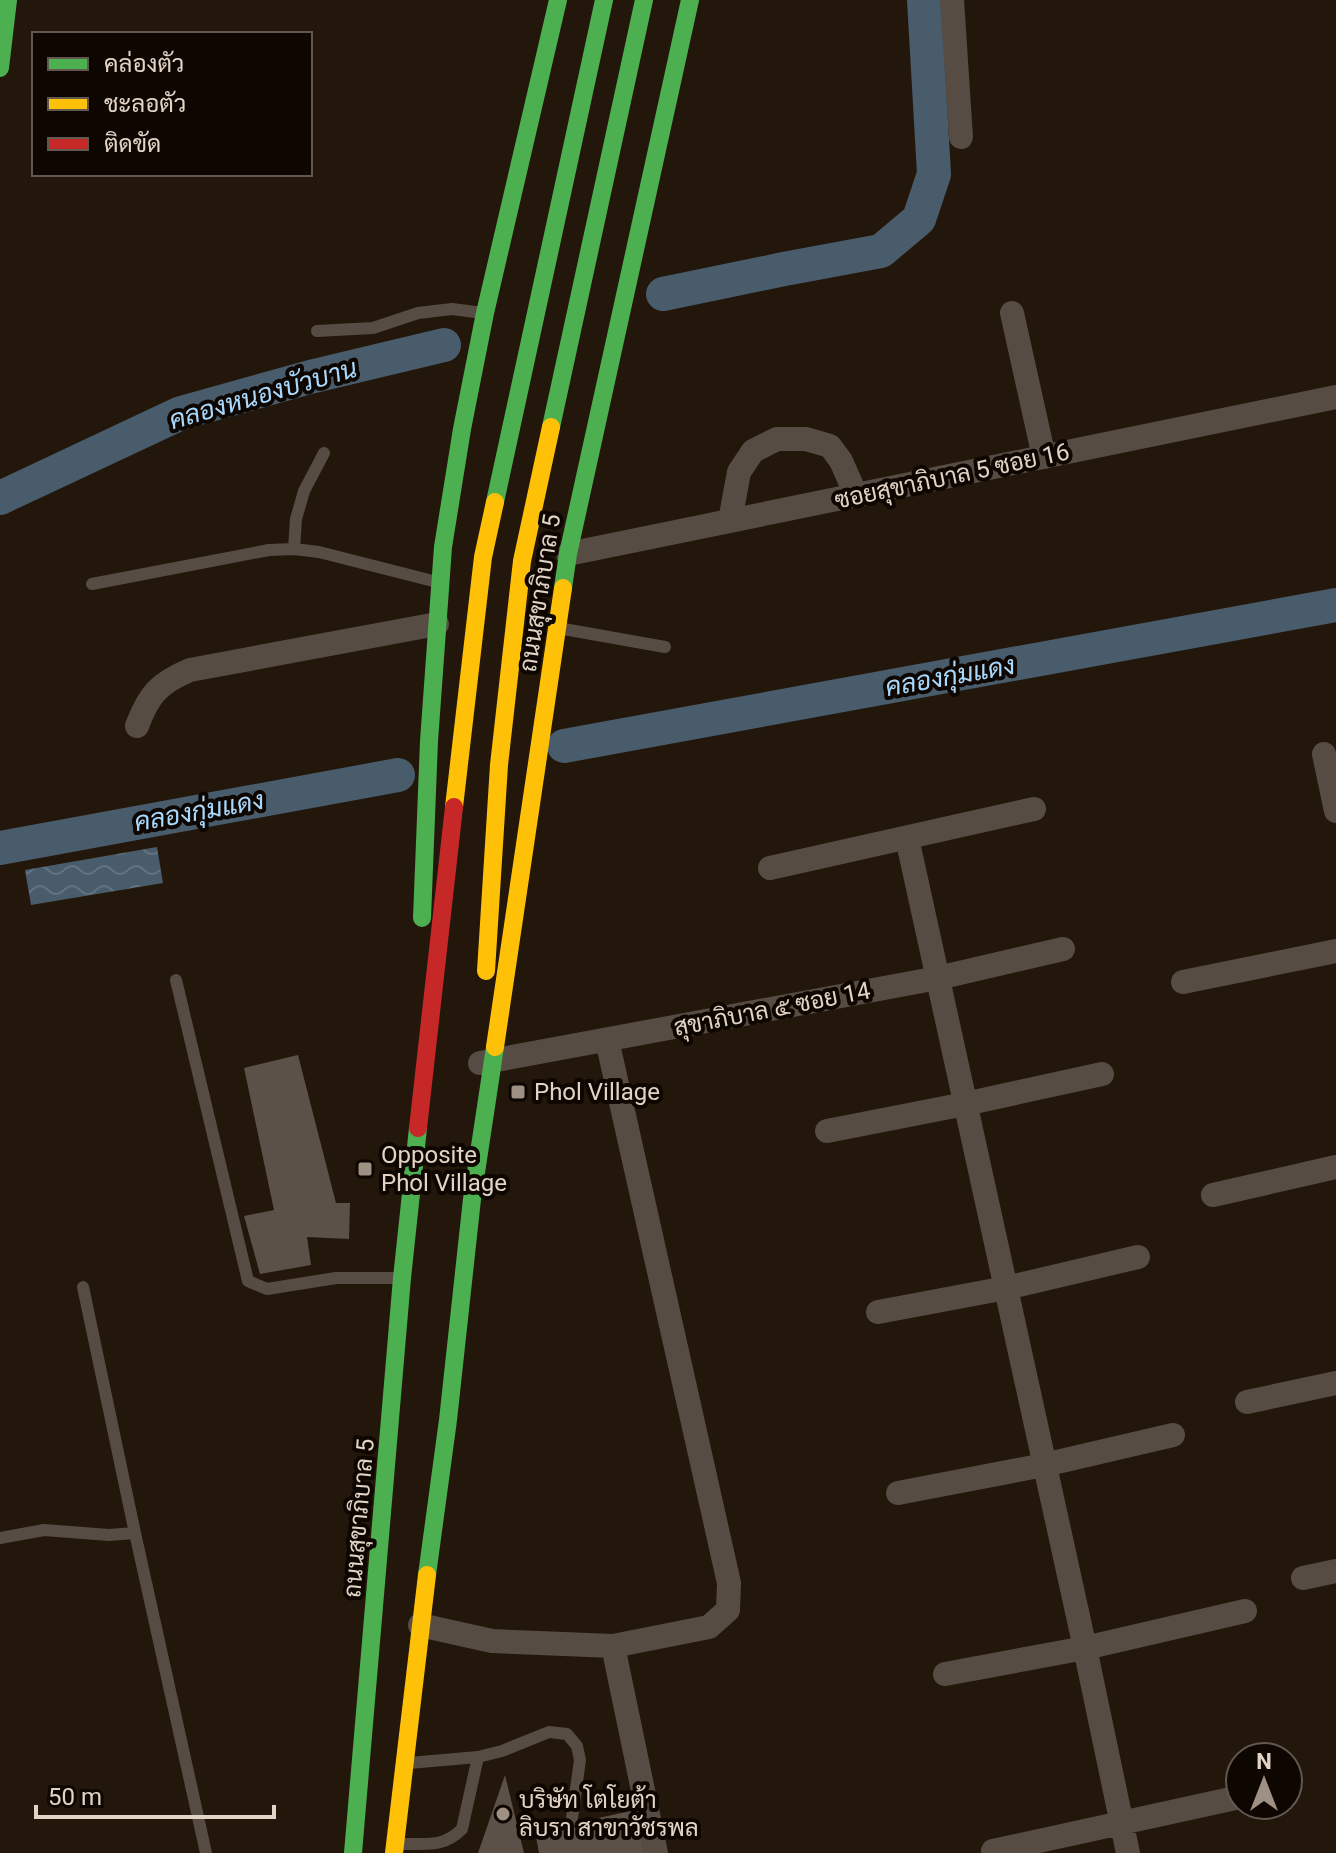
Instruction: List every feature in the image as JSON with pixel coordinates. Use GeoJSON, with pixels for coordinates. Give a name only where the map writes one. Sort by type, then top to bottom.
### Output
{"type":"FeatureCollection","features":[{"type":"Feature","properties":{"kind":"main road"},"geometry":{"type":"LineString","coordinates":[[0,68],[8,0]]}},
{"type":"Feature","properties":{"kind":"main road","name":"ถนนสุขาภิบาล 5"},"geometry":{"type":"LineString","coordinates":[[411,1186],[429,741],[443,547],[485,313],[558,0]]}},
{"type":"Feature","properties":{"kind":"main road","name":"ถนนสุขาภิบาล 5"},"geometry":{"type":"LineString","coordinates":[[353,1853],[411,1186],[483,557],[604,0]]}},
{"type":"Feature","properties":{"kind":"main road","name":"ถนนสุขาภิบาล 5"},"geometry":{"type":"LineString","coordinates":[[486,1062],[484,992],[499,765],[522,561],[644,0]]}},
{"type":"Feature","properties":{"kind":"main road","name":"ถนนสุขาภิบาล 5"},"geometry":{"type":"LineString","coordinates":[[395,1848],[420,1625],[448,1420],[486,1062],[568,554],[690,0]]}},
{"type":"Feature","properties":{"kind":"street"},"geometry":{"type":"LineString","coordinates":[[952,0],[961,137]]}},
{"type":"Feature","properties":{"kind":"street"},"geometry":{"type":"LineString","coordinates":[[1012,313],[1044,457]]}},
{"type":"Feature","properties":{"kind":"street","name":"ซอยสุขาภิบาล 5 ซอย 16"},"geometry":{"type":"LineString","coordinates":[[568,554],[1336,397]]}},
{"type":"Feature","properties":{"kind":"street"},"geometry":{"type":"LineString","coordinates":[[730,521],[739,472],[753,451],[777,439],[806,439],[830,446],[841,461],[856,495]]}},
{"type":"Feature","properties":{"kind":"street"},"geometry":{"type":"LineString","coordinates":[[137,726],[144,707],[158,687],[190,670],[437,624]]}},
{"type":"Feature","properties":{"kind":"street"},"geometry":{"type":"LineString","coordinates":[[1324,754],[1336,811]]}},
{"type":"Feature","properties":{"kind":"street"},"geometry":{"type":"LineString","coordinates":[[770,868],[1034,809]]}},
{"type":"Feature","properties":{"kind":"street"},"geometry":{"type":"LineString","coordinates":[[907,838],[1128,1853]]}},
{"type":"Feature","properties":{"kind":"street","name":"สุขาภิบาล ๕ ซอย 14"},"geometry":{"type":"LineString","coordinates":[[486,1062],[938,978],[1063,949]]}},
{"type":"Feature","properties":{"kind":"street"},"geometry":{"type":"LineString","coordinates":[[1183,982],[1336,951]]}},
{"type":"Feature","properties":{"kind":"street"},"geometry":{"type":"LineString","coordinates":[[420,1625],[492,1641],[613,1646],[709,1627],[728,1610],[729,1583],[607,1040]]}},
{"type":"Feature","properties":{"kind":"street"},"geometry":{"type":"LineString","coordinates":[[827,1131],[1102,1074]]}},
{"type":"Feature","properties":{"kind":"street"},"geometry":{"type":"LineString","coordinates":[[1213,1195],[1336,1167]]}},
{"type":"Feature","properties":{"kind":"street"},"geometry":{"type":"LineString","coordinates":[[878,1312],[1006,1288],[1138,1257]]}},
{"type":"Feature","properties":{"kind":"street"},"geometry":{"type":"LineString","coordinates":[[1247,1402],[1336,1383]]}},
{"type":"Feature","properties":{"kind":"street"},"geometry":{"type":"LineString","coordinates":[[898,1493],[1044,1465],[1173,1435]]}},
{"type":"Feature","properties":{"kind":"street"},"geometry":{"type":"LineString","coordinates":[[1303,1578],[1336,1571]]}},
{"type":"Feature","properties":{"kind":"street"},"geometry":{"type":"LineString","coordinates":[[945,1674],[1085,1648],[1245,1611]]}},
{"type":"Feature","properties":{"kind":"street"},"geometry":{"type":"LineString","coordinates":[[613,1646],[656,1853]]}},
{"type":"Feature","properties":{"kind":"street"},"geometry":{"type":"LineString","coordinates":[[993,1851],[1224,1800]]}},
{"type":"Feature","properties":{"kind":"lane"},"geometry":{"type":"LineString","coordinates":[[317,331],[373,328],[418,313],[452,309],[485,313]]}},
{"type":"Feature","properties":{"kind":"lane"},"geometry":{"type":"LineString","coordinates":[[294,549],[296,519],[304,491],[324,453]]}},
{"type":"Feature","properties":{"kind":"lane"},"geometry":{"type":"LineString","coordinates":[[92,584],[269,550],[294,549],[319,552],[440,583]]}},
{"type":"Feature","properties":{"kind":"lane"},"geometry":{"type":"LineString","coordinates":[[557,628],[665,647]]}},
{"type":"Feature","properties":{"kind":"lane"},"geometry":{"type":"LineString","coordinates":[[176,980],[248,1281],[267,1289],[336,1278],[402,1278]]}},
{"type":"Feature","properties":{"kind":"lane"},"geometry":{"type":"LineString","coordinates":[[83,1287],[206,1853]]}},
{"type":"Feature","properties":{"kind":"lane"},"geometry":{"type":"LineString","coordinates":[[0,1538],[44,1530],[109,1535],[135,1533]]}},
{"type":"Feature","properties":{"kind":"lane"},"geometry":{"type":"LineString","coordinates":[[405,1764],[478,1757],[549,1732],[567,1734],[577,1746],[580,1760],[572,1818]]}},
{"type":"Feature","properties":{"kind":"lane"},"geometry":{"type":"LineString","coordinates":[[395,1848],[444,1843],[462,1829],[478,1757]]}},
{"type":"Feature","properties":{"kind":"water"},"geometry":{"type":"Polygon","coordinates":[[[157,847],[163,883],[31,905],[25,870],[157,847]]]}},
{"type":"Feature","properties":{"kind":"building"},"geometry":{"type":"Polygon","coordinates":[[[298,1055],[336,1203],[350,1203],[349,1239],[307,1237],[311,1265],[260,1274],[244,1216],[274,1210],[244,1068],[298,1055]]]}},
{"type":"Feature","properties":{"kind":"building","name":"บริษัท โตโยต้า ลิบรา สาขาวัชรพล"},"geometry":{"type":"Polygon","coordinates":[[[505,1775],[524,1853],[478,1853],[505,1775]]]}},
{"type":"Feature","properties":{"kind":"building"},"geometry":{"type":"Polygon","coordinates":[[[635,1810],[644,1853],[539,1853],[535,1832],[635,1810]]]}},
{"type":"Feature","properties":{"kind":"waterway","name":"คลองหนองบัวบาน"},"geometry":{"type":"LineString","coordinates":[[663,294],[881,251],[919,219],[934,174],[924,0]]}},
{"type":"Feature","properties":{"kind":"waterway","name":"คลองหนองบัวบาน"},"geometry":{"type":"LineString","coordinates":[[0,498],[181,413],[310,377],[444,345]]}},
{"type":"Feature","properties":{"kind":"waterway","name":"คลองกุ่มแดง"},"geometry":{"type":"LineString","coordinates":[[564,746],[1336,605]]}},
{"type":"Feature","properties":{"kind":"waterway","name":"คลองกุ่มแดง"},"geometry":{"type":"LineString","coordinates":[[0,848],[398,775]]}},
{"type":"Feature","properties":{"kind":"traffic: fast"},"geometry":{"type":"LineString","coordinates":[[0,68],[8,0]]}},
{"type":"Feature","properties":{"kind":"traffic: fast"},"geometry":{"type":"LineString","coordinates":[[422,918],[429,741],[443,547],[485,313],[558,0]]}},
{"type":"Feature","properties":{"kind":"traffic: fast"},"geometry":{"type":"LineString","coordinates":[[495,502],[604,0]]}},
{"type":"Feature","properties":{"kind":"traffic: fast"},"geometry":{"type":"LineString","coordinates":[[551,427],[644,0]]}},
{"type":"Feature","properties":{"kind":"traffic: fast"},"geometry":{"type":"LineString","coordinates":[[563,588],[690,0]]}},
{"type":"Feature","properties":{"kind":"traffic: fast"},"geometry":{"type":"LineString","coordinates":[[427,1575],[448,1420],[472,1199],[495,1047]]}},
{"type":"Feature","properties":{"kind":"traffic: fast"},"geometry":{"type":"LineString","coordinates":[[353,1853],[402,1278],[418,1128]]}},
{"type":"Feature","properties":{"kind":"traffic: slow"},"geometry":{"type":"LineString","coordinates":[[486,971],[499,765],[522,561],[551,427]]}},
{"type":"Feature","properties":{"kind":"traffic: slow"},"geometry":{"type":"LineString","coordinates":[[454,807],[483,557],[495,502]]}},
{"type":"Feature","properties":{"kind":"traffic: slow"},"geometry":{"type":"LineString","coordinates":[[495,1047],[563,588]]}},
{"type":"Feature","properties":{"kind":"traffic: slow"},"geometry":{"type":"LineString","coordinates":[[394,1853],[427,1575]]}},
{"type":"Feature","properties":{"kind":"traffic: jam"},"geometry":{"type":"LineString","coordinates":[[418,1128],[454,807]]}},
{"type":"Feature","properties":{"kind":"place","name":"Phol Village"},"geometry":{"type":"Point","coordinates":[518,1092]}},
{"type":"Feature","properties":{"kind":"place","name":"Opposite Phol Village"},"geometry":{"type":"Point","coordinates":[365,1169]}},
{"type":"Feature","properties":{"kind":"place","name":"บริษัท โตโยต้า ลิบรา สาขาวัชรพล"},"geometry":{"type":"Point","coordinates":[503,1814]}}]}
